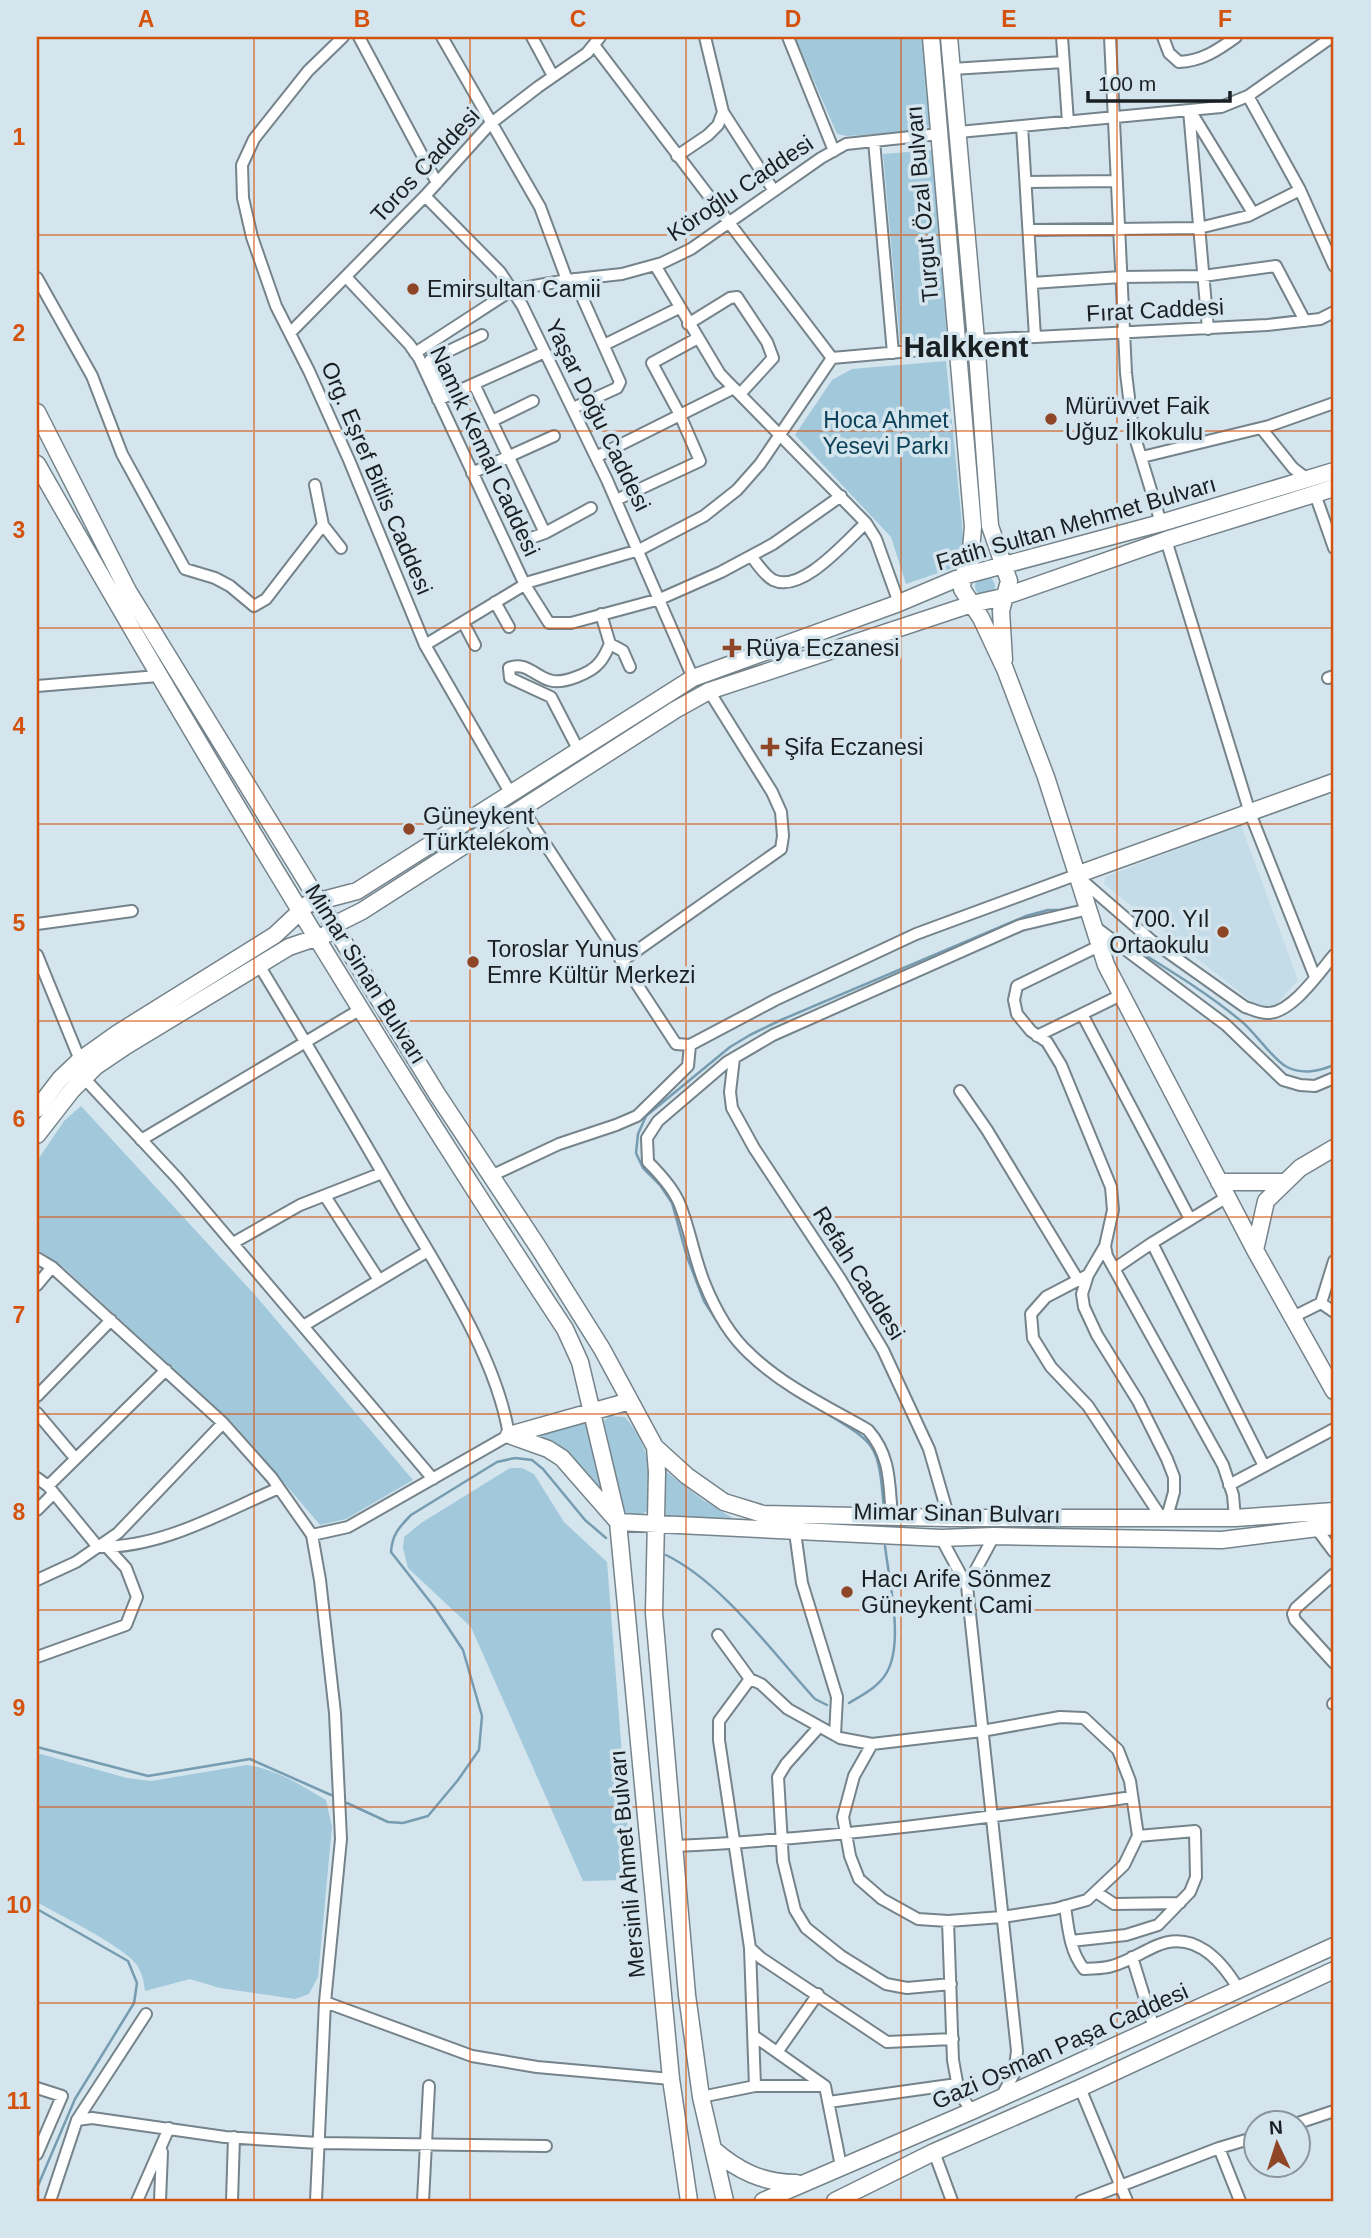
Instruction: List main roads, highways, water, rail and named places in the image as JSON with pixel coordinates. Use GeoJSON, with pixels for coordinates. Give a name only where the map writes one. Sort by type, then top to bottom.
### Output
{"type":"FeatureCollection","features":[{"type":"Feature","properties":{"kind":"main road","name":"Turgut Özal Bulvarı"},"geometry":{"type":"LineString","coordinates":[[931,37],[973,527],[970,561],[963,576]]}},
{"type":"Feature","properties":{"kind":"main road","name":"Turgut Özal Bulvarı"},"geometry":{"type":"LineString","coordinates":[[949,37],[990,526],[1009,581],[1001,611],[1005,669]]}},
{"type":"Feature","properties":{"kind":"main road","name":"Mimar Sinan Bulvarı"},"geometry":{"type":"LineString","coordinates":[[37,412],[128,590],[437,1094],[566,1292],[655,1447],[687,1476],[724,1502],[762,1514],[949,1518],[1235,1518],[1334,1511]]}},
{"type":"Feature","properties":{"kind":"main road","name":"Mimar Sinan Bulvarı"},"geometry":{"type":"LineString","coordinates":[[37,464],[158,676],[301,912],[565,1329],[580,1362],[618,1522]]}},
{"type":"Feature","properties":{"kind":"main road","name":"Fatih Sultan Mehmet Bulvarı"},"geometry":{"type":"LineString","coordinates":[[318,900],[357,891],[693,678],[899,603],[963,576],[1161,523],[1334,471]]}},
{"type":"Feature","properties":{"kind":"main road","name":"Fatih Sultan Mehmet Bulvarı"},"geometry":{"type":"LineString","coordinates":[[316,936],[327,934],[334,925],[362,911],[675,709],[709,691],[972,604],[1003,597],[1166,540],[1334,488]]}},
{"type":"Feature","properties":{"kind":"main road"},"geometry":{"type":"LineString","coordinates":[[963,576],[962,589],[1005,669],[1046,777],[1105,965],[1255,1250],[1334,1391]]}},
{"type":"Feature","properties":{"kind":"main road"},"geometry":{"type":"LineString","coordinates":[[1076,875],[1334,782]]}},
{"type":"Feature","properties":{"kind":"main road"},"geometry":{"type":"LineString","coordinates":[[37,1109],[60,1079],[80,1060],[118,1033],[275,935],[308,904],[318,900]]}},
{"type":"Feature","properties":{"kind":"main road"},"geometry":{"type":"LineString","coordinates":[[37,1135],[95,1067],[258,965],[289,947],[316,936]]}},
{"type":"Feature","properties":{"kind":"main road"},"geometry":{"type":"LineString","coordinates":[[1255,1250],[1266,1201],[1300,1168],[1334,1148]]}},
{"type":"Feature","properties":{"kind":"main road"},"geometry":{"type":"LineString","coordinates":[[1223,1190],[1284,1182]]}},
{"type":"Feature","properties":{"kind":"main road"},"geometry":{"type":"LineString","coordinates":[[630,1401],[509,1435],[548,1449],[562,1458],[618,1522],[656,1524]]}},
{"type":"Feature","properties":{"kind":"main road","name":"Mimar Sinan Bulvarı"},"geometry":{"type":"LineString","coordinates":[[655,1447],[656,1524],[941,1538],[994,1536],[1222,1540],[1334,1526]]}},
{"type":"Feature","properties":{"kind":"main road","name":"Mersinli Ahmet Bulvarı"},"geometry":{"type":"LineString","coordinates":[[618,1522],[671,2079],[689,2201]]}},
{"type":"Feature","properties":{"kind":"main road","name":"Mersinli Ahmet Bulvarı"},"geometry":{"type":"LineString","coordinates":[[656,1524],[654,1613],[687,1995],[701,2097],[725,2201]]}},
{"type":"Feature","properties":{"kind":"main road","name":"Gazi Osman Paşa Caddesi"},"geometry":{"type":"LineString","coordinates":[[763,2201],[972,2111],[1334,1946]]}},
{"type":"Feature","properties":{"kind":"main road","name":"Gazi Osman Paşa Caddesi"},"geometry":{"type":"LineString","coordinates":[[835,2201],[934,2152],[1080,2088],[1334,1970]]}},
{"type":"Feature","properties":{"kind":"main road"},"geometry":{"type":"LineString","coordinates":[[713,2149],[740,2169],[764,2180],[802,2183]]}},
{"type":"Feature","properties":{"kind":"waterway"},"geometry":{"type":"LineString","coordinates":[[720,1326],[704,1301],[687,1257],[672,1203],[660,1185],[643,1168],[636,1153],[638,1134],[646,1116],[730,1047],[750,1035],[1026,916],[1048,910],[1063,910]]}},
{"type":"Feature","properties":{"kind":"waterway"},"geometry":{"type":"LineString","coordinates":[[1124,942],[1227,1010],[1287,1067],[1311,1071],[1334,1065]]}},
{"type":"Feature","properties":{"kind":"waterway"},"geometry":{"type":"LineString","coordinates":[[739,1350],[754,1365]]}},
{"type":"Feature","properties":{"kind":"waterway"},"geometry":{"type":"LineString","coordinates":[[821,1410],[854,1431],[872,1448],[880,1470],[884,1509]]}},
{"type":"Feature","properties":{"kind":"waterway"},"geometry":{"type":"LineString","coordinates":[[347,1803],[388,1822],[403,1823],[428,1816],[479,1750],[482,1716],[463,1650],[435,1608],[391,1552],[395,1536],[407,1519],[497,1462],[515,1458],[532,1460],[543,1469],[585,1520],[606,1538]]}},
{"type":"Feature","properties":{"kind":"waterway"},"geometry":{"type":"LineString","coordinates":[[849,1703],[880,1682],[892,1659],[894,1611],[885,1546]]}},
{"type":"Feature","properties":{"kind":"waterway"},"geometry":{"type":"LineString","coordinates":[[666,1555],[687,1567],[727,1600],[815,1699],[827,1705]]}},
{"type":"Feature","properties":{"kind":"waterway"},"geometry":{"type":"LineString","coordinates":[[37,1747],[148,1776],[250,1759],[331,1795]]}},
{"type":"Feature","properties":{"kind":"waterway"},"geometry":{"type":"LineString","coordinates":[[37,1909],[128,1961],[137,1983],[134,2003],[75,2099],[37,2188]]}},
{"type":"Feature","properties":{"kind":"place","name":"Emirsultan Camii"},"geometry":{"type":"Point","coordinates":[413,289]}},
{"type":"Feature","properties":{"kind":"place","name":"Mürüvvet Faik Uğuz İlkokulu"},"geometry":{"type":"Point","coordinates":[1051,419]}},
{"type":"Feature","properties":{"kind":"place","name":"Rüya Eczanesi"},"geometry":{"type":"Point","coordinates":[732,648]}},
{"type":"Feature","properties":{"kind":"place","name":"Şifa Eczanesi"},"geometry":{"type":"Point","coordinates":[770,747]}},
{"type":"Feature","properties":{"kind":"place","name":"Güneykent Türktelekom"},"geometry":{"type":"Point","coordinates":[409,829]}},
{"type":"Feature","properties":{"kind":"place","name":"700. Yıl Ortaokulu"},"geometry":{"type":"Point","coordinates":[1223,932]}},
{"type":"Feature","properties":{"kind":"place","name":"Toroslar Yunus Emre Kültür Merkezi"},"geometry":{"type":"Point","coordinates":[473,962]}},
{"type":"Feature","properties":{"kind":"place","name":"Hacı Arife Sönmez Güneykent Cami"},"geometry":{"type":"Point","coordinates":[847,1592]}},
{"type":"Feature","properties":{"kind":"district","name":"Halkkent"},"geometry":{"type":"Point","coordinates":[966,346]}},
{"type":"Feature","properties":{"kind":"park label","name":"Hoca Ahmet Yesevi Parkı"},"geometry":{"type":"Point","coordinates":[886,433]}}]}
